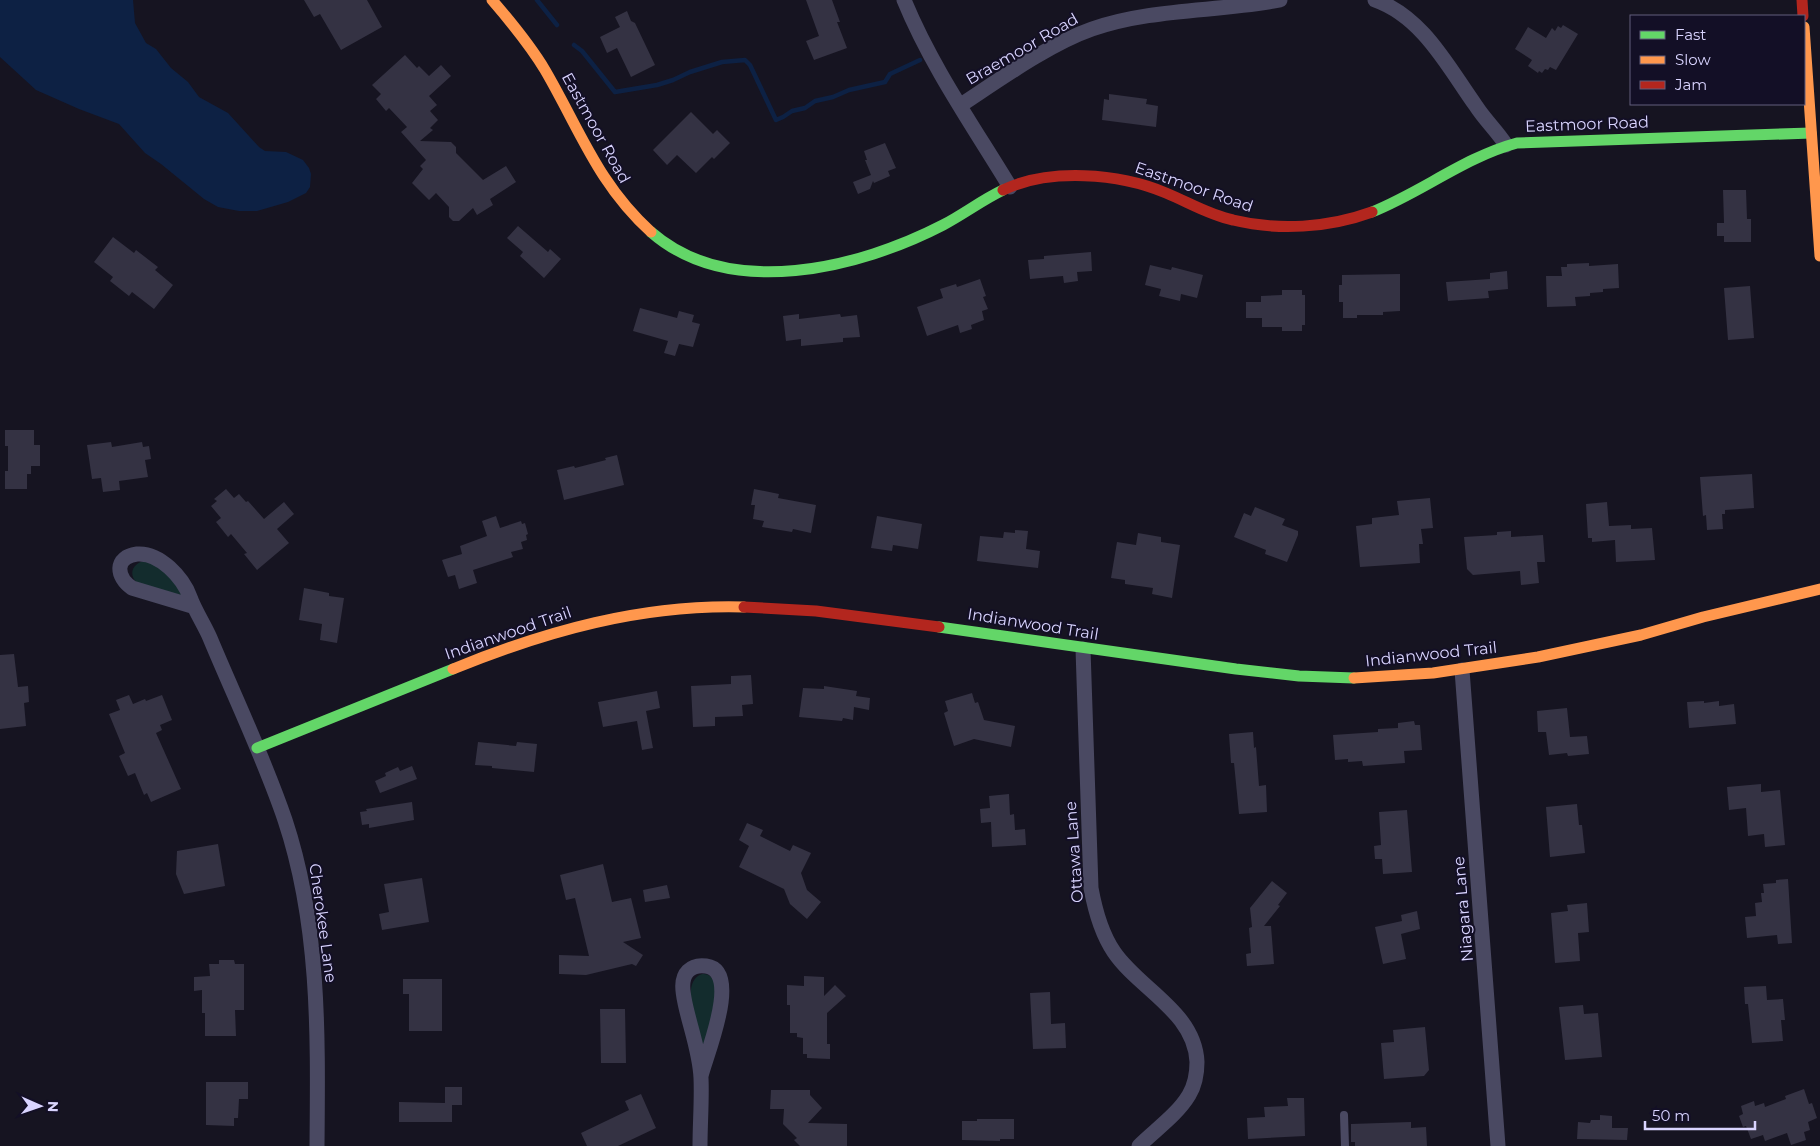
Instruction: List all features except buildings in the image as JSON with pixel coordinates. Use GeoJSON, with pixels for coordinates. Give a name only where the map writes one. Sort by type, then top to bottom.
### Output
{"type":"FeatureCollection","features":[{"type":"Feature","properties":{"kind":"street","name":"Eastmoor Road"},"geometry":{"type":"LineString","coordinates":[[492,0],[516,27],[534,52],[556,89],[592,160],[613,193],[647,230],[698,261],[718,267],[759,272],[800,269],[831,264],[879,252],[922,235],[1010,187],[1028,181],[1049,178],[1125,180],[1148,186],[1205,211],[1229,219],[1277,226],[1313,225],[1341,220],[1384,206],[1480,156],[1506,145],[1532,142],[1811,133]]}},
{"type":"Feature","properties":{"kind":"street"},"geometry":{"type":"LineString","coordinates":[[904,0],[926,47],[1010,187]]}},
{"type":"Feature","properties":{"kind":"street","name":"Braemoor Road"},"geometry":{"type":"LineString","coordinates":[[960,105],[1060,44],[1092,29],[1130,19],[1155,15],[1251,6],[1280,0]]}},
{"type":"Feature","properties":{"kind":"street"},"geometry":{"type":"LineString","coordinates":[[1375,0],[1385,4],[1422,32],[1450,67],[1476,108],[1506,145]]}},
{"type":"Feature","properties":{"kind":"street"},"geometry":{"type":"LineString","coordinates":[[1802,0],[1803,15]]}},
{"type":"Feature","properties":{"kind":"street"},"geometry":{"type":"LineString","coordinates":[[1810,36],[1811,133],[1820,256]]}},
{"type":"Feature","properties":{"kind":"street","name":"Cherokee Lane"},"geometry":{"type":"LineString","coordinates":[[192,606],[132,588],[124,582],[119,568],[123,562],[136,554],[152,556],[169,567],[186,587],[192,606],[200,616],[209,635],[257,748],[284,820],[305,900],[312,952],[318,1071],[317,1146]]}},
{"type":"Feature","properties":{"kind":"street","name":"Indianwood Trail"},"geometry":{"type":"LineString","coordinates":[[257,748],[518,643],[556,630],[584,623],[659,611],[748,606],[820,610],[882,617],[1231,669],[1297,676],[1361,678],[1462,670],[1562,652],[1643,634],[1702,617],[1820,589]]}},
{"type":"Feature","properties":{"kind":"street","name":"Ottawa Lane"},"geometry":{"type":"LineString","coordinates":[[1083,648],[1091,888],[1094,903],[1106,939],[1114,952],[1122,963],[1180,1019],[1194,1043],[1196,1055],[1197,1069],[1190,1093],[1172,1115],[1139,1146]]}},
{"type":"Feature","properties":{"kind":"street","name":"Niagara Lane"},"geometry":{"type":"LineString","coordinates":[[1462,670],[1498,1146]]}},
{"type":"Feature","properties":{"kind":"street"},"geometry":{"type":"LineString","coordinates":[[700,1146],[701,1076],[682,990],[686,973],[698,965],[711,967],[717,971],[722,985],[719,1015],[701,1076]]}},
{"type":"Feature","properties":{"kind":"lane"},"geometry":{"type":"LineString","coordinates":[[1344,1115],[1345,1146]]}},
{"type":"Feature","properties":{"kind":"green space"},"geometry":{"type":"Polygon","coordinates":[[[147,560],[172,577],[183,596],[137,583],[132,572],[133,568],[142,561],[147,560]]]}},
{"type":"Feature","properties":{"kind":"green space"},"geometry":{"type":"Polygon","coordinates":[[[702,974],[708,975],[713,979],[716,993],[713,1013],[703,1049],[692,1008],[691,996],[691,987],[695,979],[702,974]]]}},
{"type":"Feature","properties":{"kind":"water"},"geometry":{"type":"Polygon","coordinates":[[[0,0],[133,0],[135,23],[146,43],[156,49],[171,68],[188,82],[199,97],[228,113],[259,147],[265,151],[286,152],[303,160],[311,174],[310,187],[306,193],[288,202],[257,211],[239,211],[218,207],[204,199],[145,153],[119,124],[36,90],[0,57],[0,0]]]}},
{"type":"Feature","properties":{"kind":"waterway"},"geometry":{"type":"LineString","coordinates":[[537,0],[557,25]]}},
{"type":"Feature","properties":{"kind":"waterway"},"geometry":{"type":"LineString","coordinates":[[574,45],[582,51],[615,92],[657,85],[722,62],[745,60],[750,65],[776,120],[792,111],[805,108],[815,101],[833,97],[849,90],[885,82],[890,74],[920,60]]}},
{"type":"Feature","properties":{"kind":"traffic: fast"},"geometry":{"type":"LineString","coordinates":[[1372,212],[1479,157],[1517,143],[1811,133]]}},
{"type":"Feature","properties":{"kind":"traffic: fast"},"geometry":{"type":"LineString","coordinates":[[651,232],[683,253],[718,266],[756,271],[796,271],[835,264],[873,254],[910,240],[943,225],[1003,190]]}},
{"type":"Feature","properties":{"kind":"traffic: fast"},"geometry":{"type":"LineString","coordinates":[[939,627],[1236,669],[1299,676],[1354,678]]}},
{"type":"Feature","properties":{"kind":"traffic: fast"},"geometry":{"type":"LineString","coordinates":[[257,748],[453,669]]}},
{"type":"Feature","properties":{"kind":"traffic: slow"},"geometry":{"type":"LineString","coordinates":[[492,0],[539,61],[603,175],[617,195],[651,232]]}},
{"type":"Feature","properties":{"kind":"traffic: slow"},"geometry":{"type":"LineString","coordinates":[[1805,41],[1820,256]]}},
{"type":"Feature","properties":{"kind":"traffic: slow"},"geometry":{"type":"LineString","coordinates":[[1354,678],[1433,673],[1538,657],[1641,635],[1703,617],[1820,589]]}},
{"type":"Feature","properties":{"kind":"traffic: slow"},"geometry":{"type":"LineString","coordinates":[[453,669],[488,655],[559,632],[632,615],[706,607],[744,607]]}},
{"type":"Feature","properties":{"kind":"traffic: jam"},"geometry":{"type":"LineString","coordinates":[[1802,0],[1803,15]]}},
{"type":"Feature","properties":{"kind":"traffic: jam"},"geometry":{"type":"LineString","coordinates":[[1003,190],[1041,178],[1062,176],[1106,177],[1147,186],[1224,218],[1268,226],[1303,226],[1338,222],[1372,212]]}},
{"type":"Feature","properties":{"kind":"traffic: jam"},"geometry":{"type":"LineString","coordinates":[[744,607],[816,611],[939,627]]}}]}
